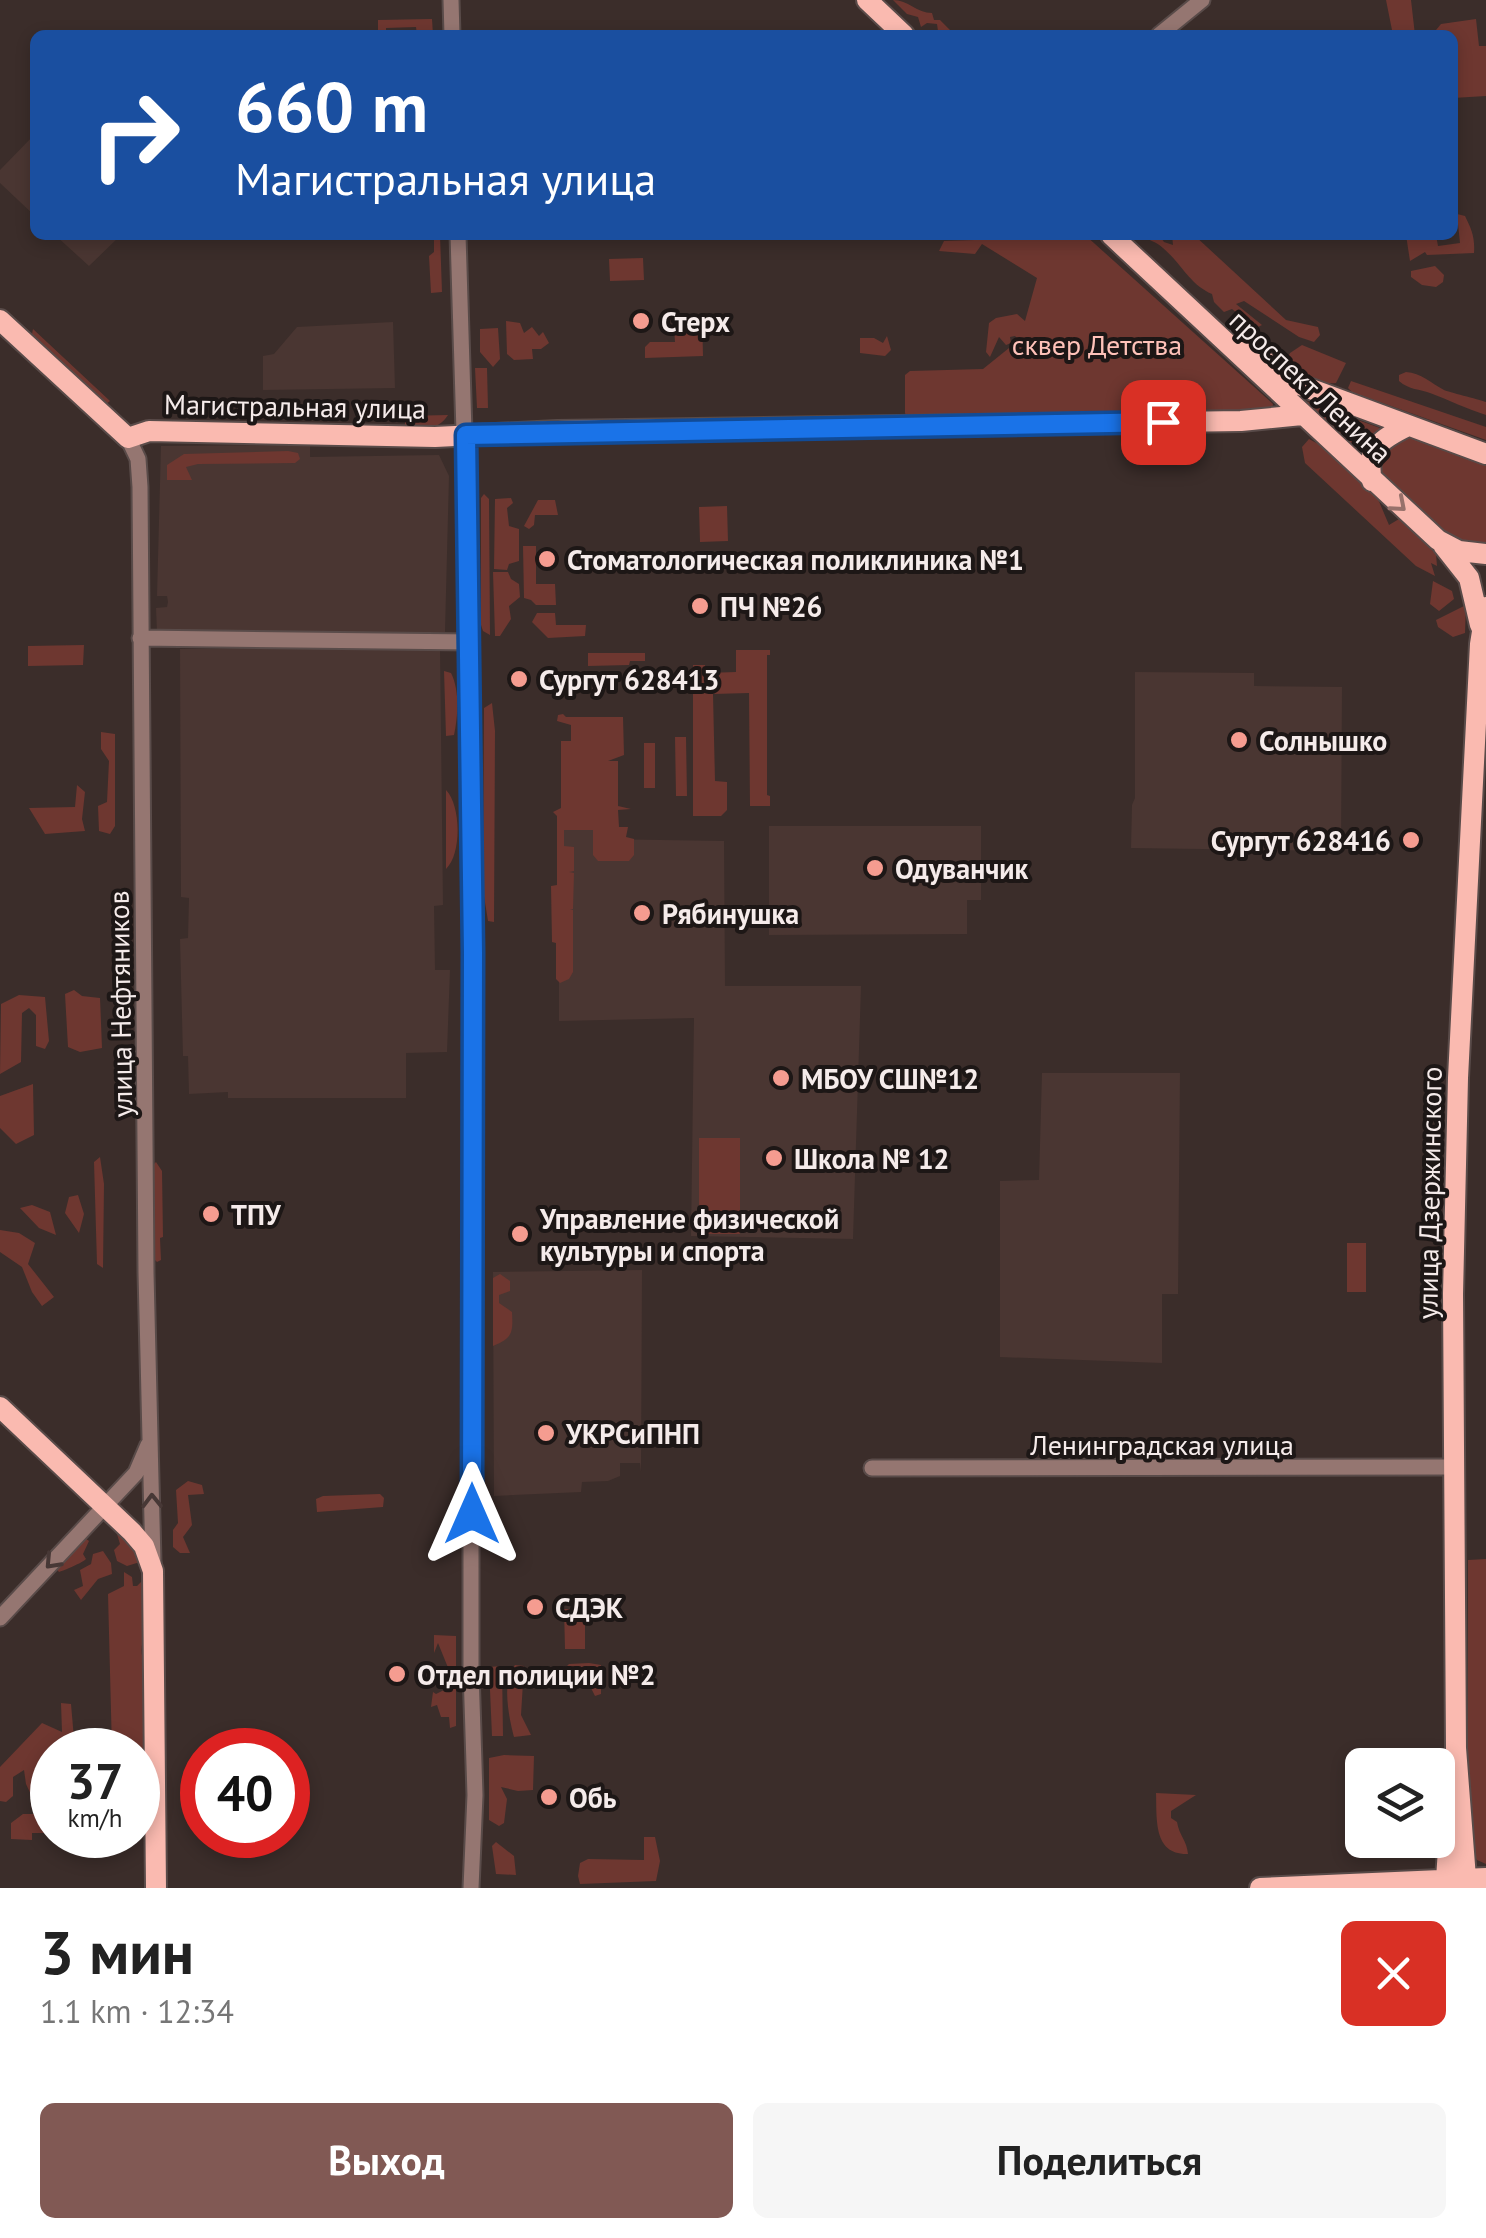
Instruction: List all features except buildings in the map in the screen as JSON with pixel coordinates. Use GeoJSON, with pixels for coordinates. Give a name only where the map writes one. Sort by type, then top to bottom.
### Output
{"type":"FeatureCollection","features":[{"type":"Feature","properties":{"kind":"main road"},"geometry":{"type":"LineString","coordinates":[[867,0],[899,30]]}},
{"type":"Feature","properties":{"kind":"main road","name":"проспект Ленина"},"geometry":{"type":"LineString","coordinates":[[1117,240],[1438,540],[1459,550],[1486,554]]}},
{"type":"Feature","properties":{"kind":"main road","name":"проспект Ленина"},"geometry":{"type":"LineString","coordinates":[[1132,240],[1286,378],[1332,399],[1486,454]]}},
{"type":"Feature","properties":{"kind":"main road"},"geometry":{"type":"LineString","coordinates":[[0,320],[128,438]]}},
{"type":"Feature","properties":{"kind":"main road","name":"Магистральная улица"},"geometry":{"type":"LineString","coordinates":[[128,438],[150,431],[466,435],[1241,422],[1302,415]]}},
{"type":"Feature","properties":{"kind":"main road"},"geometry":{"type":"LineString","coordinates":[[1372,481],[1368,466],[1372,453],[1384,437],[1408,426]]}},
{"type":"Feature","properties":{"kind":"main road","name":"улица Дзержинского"},"geometry":{"type":"LineString","coordinates":[[1438,540],[1460,563],[1468,578],[1481,629]]}},
{"type":"Feature","properties":{"kind":"main road","name":"улица Дзержинского"},"geometry":{"type":"LineString","coordinates":[[1462,1882],[1456,1760],[1452,1467],[1458,1078],[1481,629],[1486,607]]}},
{"type":"Feature","properties":{"kind":"main road"},"geometry":{"type":"LineString","coordinates":[[0,1407],[144,1546],[153,1571],[156,1888]]}},
{"type":"Feature","properties":{"kind":"main road"},"geometry":{"type":"LineString","coordinates":[[1260,1888],[1350,1887],[1382,1881],[1462,1882]]}},
{"type":"Feature","properties":{"kind":"street"},"geometry":{"type":"LineString","coordinates":[[451,0],[452,30]]}},
{"type":"Feature","properties":{"kind":"street"},"geometry":{"type":"LineString","coordinates":[[1165,30],[1202,0]]}},
{"type":"Feature","properties":{"kind":"street"},"geometry":{"type":"LineString","coordinates":[[458,240],[471,642],[471,1888]]}},
{"type":"Feature","properties":{"kind":"street","name":"улица Нефтяников"},"geometry":{"type":"LineString","coordinates":[[128,438],[138,459],[140,487],[146,1290],[153,1571]]}},
{"type":"Feature","properties":{"kind":"street"},"geometry":{"type":"LineString","coordinates":[[140,638],[471,642]]}},
{"type":"Feature","properties":{"kind":"street"},"geometry":{"type":"LineString","coordinates":[[0,1618],[136,1473],[145,1458],[151,1432]]}},
{"type":"Feature","properties":{"kind":"street","name":"Ленинградская улица"},"geometry":{"type":"LineString","coordinates":[[872,1468],[1452,1467]]}},
{"type":"Feature","properties":{"kind":"shaded area"},"geometry":{"type":"Polygon","coordinates":[[[30,139],[30,211],[0,183],[0,170],[30,139]]]}},
{"type":"Feature","properties":{"kind":"shaded area"},"geometry":{"type":"Polygon","coordinates":[[[60,240],[116,240],[89,266],[60,240]]]}},
{"type":"Feature","properties":{"kind":"shaded area"},"geometry":{"type":"Polygon","coordinates":[[[393,322],[395,388],[263,390],[263,356],[274,354],[297,327],[393,322]]]}},
{"type":"Feature","properties":{"kind":"shaded area"},"geometry":{"type":"Polygon","coordinates":[[[310,445],[310,457],[439,455],[449,476],[445,632],[157,632],[156,608],[167,607],[168,602],[167,596],[157,596],[161,446],[310,445]]]}},
{"type":"Feature","properties":{"kind":"shaded area"},"geometry":{"type":"Polygon","coordinates":[[[440,647],[443,905],[434,906],[435,970],[450,970],[447,1052],[406,1053],[406,1098],[228,1098],[228,1092],[189,1094],[188,1056],[183,1056],[180,939],[188,938],[189,898],[181,897],[180,649],[440,647]]]}},
{"type":"Feature","properties":{"kind":"shaded area","name":"Солнышко"},"geometry":{"type":"Polygon","coordinates":[[[1135,672],[1254,673],[1254,686],[1342,687],[1341,851],[1131,848],[1135,672]]]}},
{"type":"Feature","properties":{"kind":"shaded area","name":"Одуванчик"},"geometry":{"type":"Polygon","coordinates":[[[769,826],[981,826],[981,900],[967,900],[967,934],[769,935],[769,826]]]}},
{"type":"Feature","properties":{"kind":"shaded area"},"geometry":{"type":"Polygon","coordinates":[[[559,827],[598,827],[599,839],[724,841],[725,986],[861,986],[853,1239],[691,1236],[694,1018],[559,1021],[559,827]]]}},
{"type":"Feature","properties":{"kind":"shaded area"},"geometry":{"type":"Polygon","coordinates":[[[1042,1073],[1180,1073],[1178,1294],[1162,1294],[1162,1363],[1000,1357],[1000,1181],[1039,1180],[1042,1073]]]}},
{"type":"Feature","properties":{"kind":"shaded area"},"geometry":{"type":"Polygon","coordinates":[[[642,1270],[641,1472],[640,1463],[620,1463],[620,1476],[608,1481],[582,1482],[581,1492],[494,1496],[493,1272],[642,1270]]]}},
{"type":"Feature","properties":{"kind":"green space"},"geometry":{"type":"Polygon","coordinates":[[[893,0],[932,13],[934,20],[940,20],[950,30],[938,30],[937,24],[921,27],[918,17],[907,14],[893,0]]]}},
{"type":"Feature","properties":{"kind":"green space"},"geometry":{"type":"Polygon","coordinates":[[[1386,0],[1411,0],[1414,30],[1392,30],[1386,0]]]}},
{"type":"Feature","properties":{"kind":"green space"},"geometry":{"type":"Polygon","coordinates":[[[432,19],[433,30],[378,30],[378,20],[432,19]]]}},
{"type":"Feature","properties":{"kind":"green space"},"geometry":{"type":"Polygon","coordinates":[[[1476,19],[1479,46],[1486,46],[1486,96],[1458,98],[1458,30],[1436,30],[1441,24],[1476,19]]]}},
{"type":"Feature","properties":{"kind":"green space"},"geometry":{"type":"Polygon","coordinates":[[[1458,214],[1465,216],[1470,226],[1474,253],[1425,252],[1410,261],[1407,240],[1437,240],[1438,246],[1460,243],[1458,214]]]}},
{"type":"Feature","properties":{"kind":"green space"},"geometry":{"type":"Polygon","coordinates":[[[434,240],[440,240],[442,292],[431,293],[429,256],[434,252],[434,240]]]}},
{"type":"Feature","properties":{"kind":"green space","name":"сквер Детства"},"geometry":{"type":"Polygon","coordinates":[[[1091,240],[1273,404],[1272,413],[908,421],[905,375],[910,371],[983,369],[1019,340],[1010,337],[1011,343],[1006,345],[999,337],[990,357],[986,352],[989,323],[1017,314],[1025,321],[1037,278],[982,244],[975,254],[939,251],[944,241],[1091,240]]]}},
{"type":"Feature","properties":{"kind":"green space"},"geometry":{"type":"Polygon","coordinates":[[[1151,240],[1173,245],[1172,240],[1199,240],[1286,320],[1318,327],[1320,335],[1314,342],[1299,337],[1244,301],[1236,304],[1262,325],[1252,326],[1248,334],[1239,325],[1238,314],[1232,309],[1224,312],[1212,294],[1198,285],[1151,240]]]}},
{"type":"Feature","properties":{"kind":"green space"},"geometry":{"type":"Polygon","coordinates":[[[643,258],[644,280],[610,281],[609,259],[643,258]]]}},
{"type":"Feature","properties":{"kind":"green space"},"geometry":{"type":"Polygon","coordinates":[[[1435,266],[1444,275],[1443,282],[1436,287],[1422,285],[1411,277],[1411,271],[1435,266]]]}},
{"type":"Feature","properties":{"kind":"green space"},"geometry":{"type":"Polygon","coordinates":[[[673,314],[702,314],[703,356],[645,358],[645,347],[650,342],[675,342],[673,314]]]}},
{"type":"Feature","properties":{"kind":"green space"},"geometry":{"type":"Polygon","coordinates":[[[506,321],[520,323],[524,333],[532,327],[539,336],[543,332],[549,343],[532,349],[533,359],[514,360],[507,354],[506,321]]]}},
{"type":"Feature","properties":{"kind":"green space"},"geometry":{"type":"Polygon","coordinates":[[[498,328],[500,359],[493,367],[480,352],[480,329],[498,328]]]}},
{"type":"Feature","properties":{"kind":"green space"},"geometry":{"type":"Polygon","coordinates":[[[33,329],[110,401],[105,405],[32,334],[33,329]]]}},
{"type":"Feature","properties":{"kind":"green space"},"geometry":{"type":"Polygon","coordinates":[[[887,336],[891,350],[885,356],[860,353],[860,338],[883,343],[887,336]]]}},
{"type":"Feature","properties":{"kind":"green space"},"geometry":{"type":"Polygon","coordinates":[[[1302,345],[1346,363],[1336,383],[1315,380],[1285,363],[1290,353],[1302,345]]]}},
{"type":"Feature","properties":{"kind":"green space"},"geometry":{"type":"Polygon","coordinates":[[[475,368],[487,368],[488,408],[477,408],[475,368]]]}},
{"type":"Feature","properties":{"kind":"green space"},"geometry":{"type":"Polygon","coordinates":[[[1406,372],[1444,390],[1486,402],[1486,415],[1407,386],[1399,381],[1399,375],[1406,372]]]}},
{"type":"Feature","properties":{"kind":"green space"},"geometry":{"type":"Polygon","coordinates":[[[1275,381],[1303,400],[1380,428],[1365,456],[1358,457],[1275,381]]]}},
{"type":"Feature","properties":{"kind":"green space"},"geometry":{"type":"Polygon","coordinates":[[[1351,381],[1486,427],[1486,440],[1352,392],[1348,388],[1351,381]]]}},
{"type":"Feature","properties":{"kind":"green space"},"geometry":{"type":"Polygon","coordinates":[[[448,415],[434,427],[405,431],[405,416],[448,415]]]}},
{"type":"Feature","properties":{"kind":"green space"},"geometry":{"type":"Polygon","coordinates":[[[1404,435],[1486,463],[1486,545],[1471,544],[1442,531],[1382,474],[1382,456],[1404,435]]]}},
{"type":"Feature","properties":{"kind":"green space"},"geometry":{"type":"Polygon","coordinates":[[[1309,439],[1322,446],[1378,499],[1389,525],[1399,519],[1436,554],[1437,566],[1431,563],[1435,576],[1416,566],[1305,463],[1302,447],[1309,439]]]}},
{"type":"Feature","properties":{"kind":"green space"},"geometry":{"type":"Polygon","coordinates":[[[298,453],[300,459],[295,463],[198,464],[186,467],[192,480],[167,480],[167,465],[184,454],[298,453]]]}},
{"type":"Feature","properties":{"kind":"green space"},"geometry":{"type":"Polygon","coordinates":[[[484,494],[489,499],[490,635],[481,625],[484,494]]]}},
{"type":"Feature","properties":{"kind":"green space"},"geometry":{"type":"Polygon","coordinates":[[[511,498],[513,503],[507,508],[509,526],[519,529],[519,561],[509,564],[507,570],[494,569],[495,499],[511,498]]]}},
{"type":"Feature","properties":{"kind":"green space"},"geometry":{"type":"Polygon","coordinates":[[[538,500],[555,500],[558,515],[535,515],[534,525],[529,529],[524,526],[538,500]]]}},
{"type":"Feature","properties":{"kind":"green space"},"geometry":{"type":"Polygon","coordinates":[[[727,506],[728,541],[700,542],[699,507],[727,506]]]}},
{"type":"Feature","properties":{"kind":"green space"},"geometry":{"type":"Polygon","coordinates":[[[523,546],[536,546],[536,584],[555,584],[556,605],[536,605],[524,598],[523,546]]]}},
{"type":"Feature","properties":{"kind":"green space"},"geometry":{"type":"Polygon","coordinates":[[[493,572],[508,572],[519,584],[520,597],[509,606],[511,619],[500,636],[495,636],[493,572]]]}},
{"type":"Feature","properties":{"kind":"green space"},"geometry":{"type":"Polygon","coordinates":[[[1433,581],[1452,591],[1454,599],[1439,611],[1430,604],[1433,581]]]}},
{"type":"Feature","properties":{"kind":"green space"},"geometry":{"type":"Polygon","coordinates":[[[1466,605],[1465,633],[1453,637],[1438,627],[1436,620],[1466,605]]]}},
{"type":"Feature","properties":{"kind":"green space"},"geometry":{"type":"Polygon","coordinates":[[[537,613],[555,613],[556,625],[586,625],[585,636],[548,638],[532,622],[537,613]]]}},
{"type":"Feature","properties":{"kind":"green space"},"geometry":{"type":"Polygon","coordinates":[[[84,645],[83,665],[28,666],[28,646],[84,645]]]}},
{"type":"Feature","properties":{"kind":"green space"},"geometry":{"type":"Polygon","coordinates":[[[736,650],[770,650],[770,806],[750,806],[749,693],[713,694],[715,781],[727,782],[727,810],[721,816],[693,816],[693,665],[705,665],[706,673],[736,672],[736,650]]]}},
{"type":"Feature","properties":{"kind":"green space"},"geometry":{"type":"Polygon","coordinates":[[[588,653],[645,653],[645,661],[588,666],[588,653]]]}},
{"type":"Feature","properties":{"kind":"green space"},"geometry":{"type":"Polygon","coordinates":[[[444,671],[451,673],[457,704],[454,735],[446,736],[444,671]]]}},
{"type":"Feature","properties":{"kind":"green space"},"geometry":{"type":"Polygon","coordinates":[[[492,703],[494,922],[488,921],[483,890],[484,708],[492,703]]]}},
{"type":"Feature","properties":{"kind":"green space"},"geometry":{"type":"Polygon","coordinates":[[[558,715],[623,717],[624,755],[608,761],[618,761],[618,806],[631,809],[618,810],[619,827],[628,827],[626,837],[634,839],[634,855],[629,861],[598,861],[593,855],[593,830],[564,830],[564,846],[574,847],[574,871],[569,872],[574,873],[570,910],[573,972],[560,983],[556,979],[556,943],[552,942],[551,886],[557,885],[557,816],[553,812],[561,808],[561,741],[571,741],[571,725],[557,721],[558,715]]]}},
{"type":"Feature","properties":{"kind":"green space"},"geometry":{"type":"Polygon","coordinates":[[[101,732],[115,734],[115,826],[110,834],[99,831],[98,806],[107,802],[109,761],[101,749],[101,732]]]}},
{"type":"Feature","properties":{"kind":"green space"},"geometry":{"type":"Polygon","coordinates":[[[675,737],[686,737],[687,796],[676,796],[675,737]]]}},
{"type":"Feature","properties":{"kind":"green space"},"geometry":{"type":"Polygon","coordinates":[[[644,743],[655,743],[655,788],[644,788],[644,743]]]}},
{"type":"Feature","properties":{"kind":"green space"},"geometry":{"type":"Polygon","coordinates":[[[77,785],[85,792],[85,831],[45,834],[29,808],[75,807],[77,785]]]}},
{"type":"Feature","properties":{"kind":"green space"},"geometry":{"type":"Polygon","coordinates":[[[446,790],[455,807],[458,830],[455,852],[446,869],[446,790]]]}},
{"type":"Feature","properties":{"kind":"green space"},"geometry":{"type":"Polygon","coordinates":[[[74,990],[82,996],[100,998],[102,1048],[80,1052],[68,1047],[65,994],[74,990]]]}},
{"type":"Feature","properties":{"kind":"green space"},"geometry":{"type":"Polygon","coordinates":[[[19,995],[45,997],[49,1041],[45,1049],[36,1046],[36,1015],[29,1008],[22,1013],[21,1062],[0,1074],[1,1004],[19,995]]]}},
{"type":"Feature","properties":{"kind":"green space"},"geometry":{"type":"Polygon","coordinates":[[[33,1084],[34,1135],[16,1144],[0,1128],[0,1096],[33,1084]]]}},
{"type":"Feature","properties":{"kind":"green space"},"geometry":{"type":"Polygon","coordinates":[[[699,1138],[740,1138],[740,1234],[699,1234],[699,1138]]]}},
{"type":"Feature","properties":{"kind":"green space"},"geometry":{"type":"Polygon","coordinates":[[[100,1157],[104,1184],[103,1268],[97,1264],[94,1162],[100,1157]]]}},
{"type":"Feature","properties":{"kind":"green space"},"geometry":{"type":"Polygon","coordinates":[[[156,1162],[162,1171],[163,1237],[161,1260],[157,1262],[153,1258],[152,1166],[156,1162]]]}},
{"type":"Feature","properties":{"kind":"green space"},"geometry":{"type":"Polygon","coordinates":[[[78,1195],[84,1214],[79,1233],[65,1213],[69,1197],[78,1195]]]}},
{"type":"Feature","properties":{"kind":"green space"},"geometry":{"type":"Polygon","coordinates":[[[32,1205],[50,1212],[56,1235],[39,1228],[20,1208],[32,1205]]]}},
{"type":"Feature","properties":{"kind":"green space"},"geometry":{"type":"Polygon","coordinates":[[[0,1230],[19,1233],[35,1243],[28,1264],[54,1297],[42,1306],[22,1267],[0,1252],[0,1230]]]}},
{"type":"Feature","properties":{"kind":"green space"},"geometry":{"type":"Polygon","coordinates":[[[1347,1243],[1366,1243],[1366,1292],[1347,1292],[1347,1243]]]}},
{"type":"Feature","properties":{"kind":"green space"},"geometry":{"type":"Polygon","coordinates":[[[500,1274],[510,1281],[510,1291],[499,1295],[499,1303],[512,1312],[512,1325],[508,1337],[493,1346],[493,1278],[500,1274]]]}},
{"type":"Feature","properties":{"kind":"green space"},"geometry":{"type":"Polygon","coordinates":[[[188,1481],[202,1485],[204,1494],[188,1495],[192,1525],[183,1537],[190,1553],[180,1553],[173,1547],[173,1530],[178,1523],[176,1490],[188,1481]]]}},
{"type":"Feature","properties":{"kind":"green space"},"geometry":{"type":"Polygon","coordinates":[[[380,1494],[383,1507],[317,1512],[316,1499],[323,1496],[380,1494]]]}},
{"type":"Feature","properties":{"kind":"green space"},"geometry":{"type":"Polygon","coordinates":[[[121,1530],[142,1552],[140,1562],[127,1566],[117,1561],[114,1550],[120,1544],[117,1534],[121,1530]]]}},
{"type":"Feature","properties":{"kind":"green space"},"geometry":{"type":"Polygon","coordinates":[[[85,1538],[89,1541],[83,1554],[86,1559],[59,1572],[56,1568],[85,1538]]]}},
{"type":"Feature","properties":{"kind":"green space"},"geometry":{"type":"Polygon","coordinates":[[[103,1551],[111,1563],[112,1574],[98,1579],[81,1600],[74,1590],[83,1586],[80,1570],[91,1564],[93,1554],[103,1551]]]}},
{"type":"Feature","properties":{"kind":"green space"},"geometry":{"type":"Polygon","coordinates":[[[1486,1559],[1486,1864],[1477,1860],[1468,1846],[1468,1560],[1486,1559]]]}},
{"type":"Feature","properties":{"kind":"green space"},"geometry":{"type":"Polygon","coordinates":[[[124,1572],[132,1577],[133,1586],[143,1580],[146,1584],[142,1652],[145,1728],[111,1728],[108,1594],[124,1586],[124,1572]]]}},
{"type":"Feature","properties":{"kind":"green space"},"geometry":{"type":"Polygon","coordinates":[[[564,1609],[585,1609],[585,1649],[565,1649],[564,1609]]]}},
{"type":"Feature","properties":{"kind":"green space"},"geometry":{"type":"Polygon","coordinates":[[[434,1635],[456,1636],[456,1726],[450,1728],[449,1717],[441,1717],[437,1705],[431,1707],[433,1692],[444,1690],[445,1679],[451,1675],[438,1643],[434,1653],[434,1635]]]}},
{"type":"Feature","properties":{"kind":"green space"},"geometry":{"type":"Polygon","coordinates":[[[569,1664],[601,1665],[601,1694],[595,1696],[588,1682],[566,1682],[564,1669],[569,1664]]]}},
{"type":"Feature","properties":{"kind":"green space"},"geometry":{"type":"Polygon","coordinates":[[[515,1665],[524,1666],[521,1715],[531,1735],[514,1737],[507,1689],[515,1665]]]}},
{"type":"Feature","properties":{"kind":"green space"},"geometry":{"type":"Polygon","coordinates":[[[502,1666],[503,1736],[492,1736],[489,1667],[502,1666]]]}},
{"type":"Feature","properties":{"kind":"green space"},"geometry":{"type":"Polygon","coordinates":[[[61,1703],[71,1704],[73,1728],[62,1728],[61,1703]]]}},
{"type":"Feature","properties":{"kind":"green space"},"geometry":{"type":"Polygon","coordinates":[[[30,1736],[30,1793],[24,1770],[13,1777],[13,1796],[6,1802],[0,1801],[0,1767],[30,1736]]]}},
{"type":"Feature","properties":{"kind":"green space"},"geometry":{"type":"Polygon","coordinates":[[[534,1756],[533,1790],[501,1787],[507,1799],[504,1823],[499,1826],[489,1820],[489,1758],[534,1756]]]}},
{"type":"Feature","properties":{"kind":"green space"},"geometry":{"type":"Polygon","coordinates":[[[1156,1793],[1196,1795],[1171,1811],[1188,1854],[1168,1849],[1163,1842],[1157,1824],[1156,1793]]]}},
{"type":"Feature","properties":{"kind":"green space"},"geometry":{"type":"Polygon","coordinates":[[[30,1814],[30,1840],[11,1839],[11,1823],[30,1814]]]}},
{"type":"Feature","properties":{"kind":"green space"},"geometry":{"type":"Polygon","coordinates":[[[644,1837],[655,1837],[660,1861],[656,1881],[580,1884],[580,1863],[588,1859],[644,1860],[644,1837]]]}},
{"type":"Feature","properties":{"kind":"green space"},"geometry":{"type":"Polygon","coordinates":[[[496,1842],[514,1856],[516,1875],[496,1874],[492,1846],[496,1842]]]}},
{"type":"Feature","properties":{"kind":"place","name":"Стерх"},"geometry":{"type":"Point","coordinates":[641,321]}},
{"type":"Feature","properties":{"kind":"place","name":"Стоматологическая поликлиника №1"},"geometry":{"type":"Point","coordinates":[547,559]}},
{"type":"Feature","properties":{"kind":"place","name":"ПЧ №26"},"geometry":{"type":"Point","coordinates":[700,606]}},
{"type":"Feature","properties":{"kind":"place","name":"Сургут 628413"},"geometry":{"type":"Point","coordinates":[519,679]}},
{"type":"Feature","properties":{"kind":"place","name":"Солнышко"},"geometry":{"type":"Point","coordinates":[1239,740]}},
{"type":"Feature","properties":{"kind":"place","name":"Сургут 628416"},"geometry":{"type":"Point","coordinates":[1411,840]}},
{"type":"Feature","properties":{"kind":"place","name":"Одуванчик"},"geometry":{"type":"Point","coordinates":[875,868]}},
{"type":"Feature","properties":{"kind":"place","name":"Рябинушка"},"geometry":{"type":"Point","coordinates":[642,913]}},
{"type":"Feature","properties":{"kind":"place","name":"МБОУ СШ№12"},"geometry":{"type":"Point","coordinates":[781,1078]}},
{"type":"Feature","properties":{"kind":"place","name":"Школа № 12"},"geometry":{"type":"Point","coordinates":[774,1158]}},
{"type":"Feature","properties":{"kind":"place","name":"ТПУ"},"geometry":{"type":"Point","coordinates":[211,1214]}},
{"type":"Feature","properties":{"kind":"place","name":"Управление физической культуры и спорта"},"geometry":{"type":"Point","coordinates":[520,1234]}},
{"type":"Feature","properties":{"kind":"place","name":"УКРСиПНП"},"geometry":{"type":"Point","coordinates":[546,1433]}},
{"type":"Feature","properties":{"kind":"place","name":"СДЭК"},"geometry":{"type":"Point","coordinates":[535,1607]}},
{"type":"Feature","properties":{"kind":"place","name":"Отдел полиции №2"},"geometry":{"type":"Point","coordinates":[397,1674]}},
{"type":"Feature","properties":{"kind":"place","name":"Обь"},"geometry":{"type":"Point","coordinates":[549,1797]}},
{"type":"Feature","properties":{"kind":"route"},"geometry":{"type":"LineString","coordinates":[[472,1514],[473,952],[466,435],[1163,422]]}}]}
